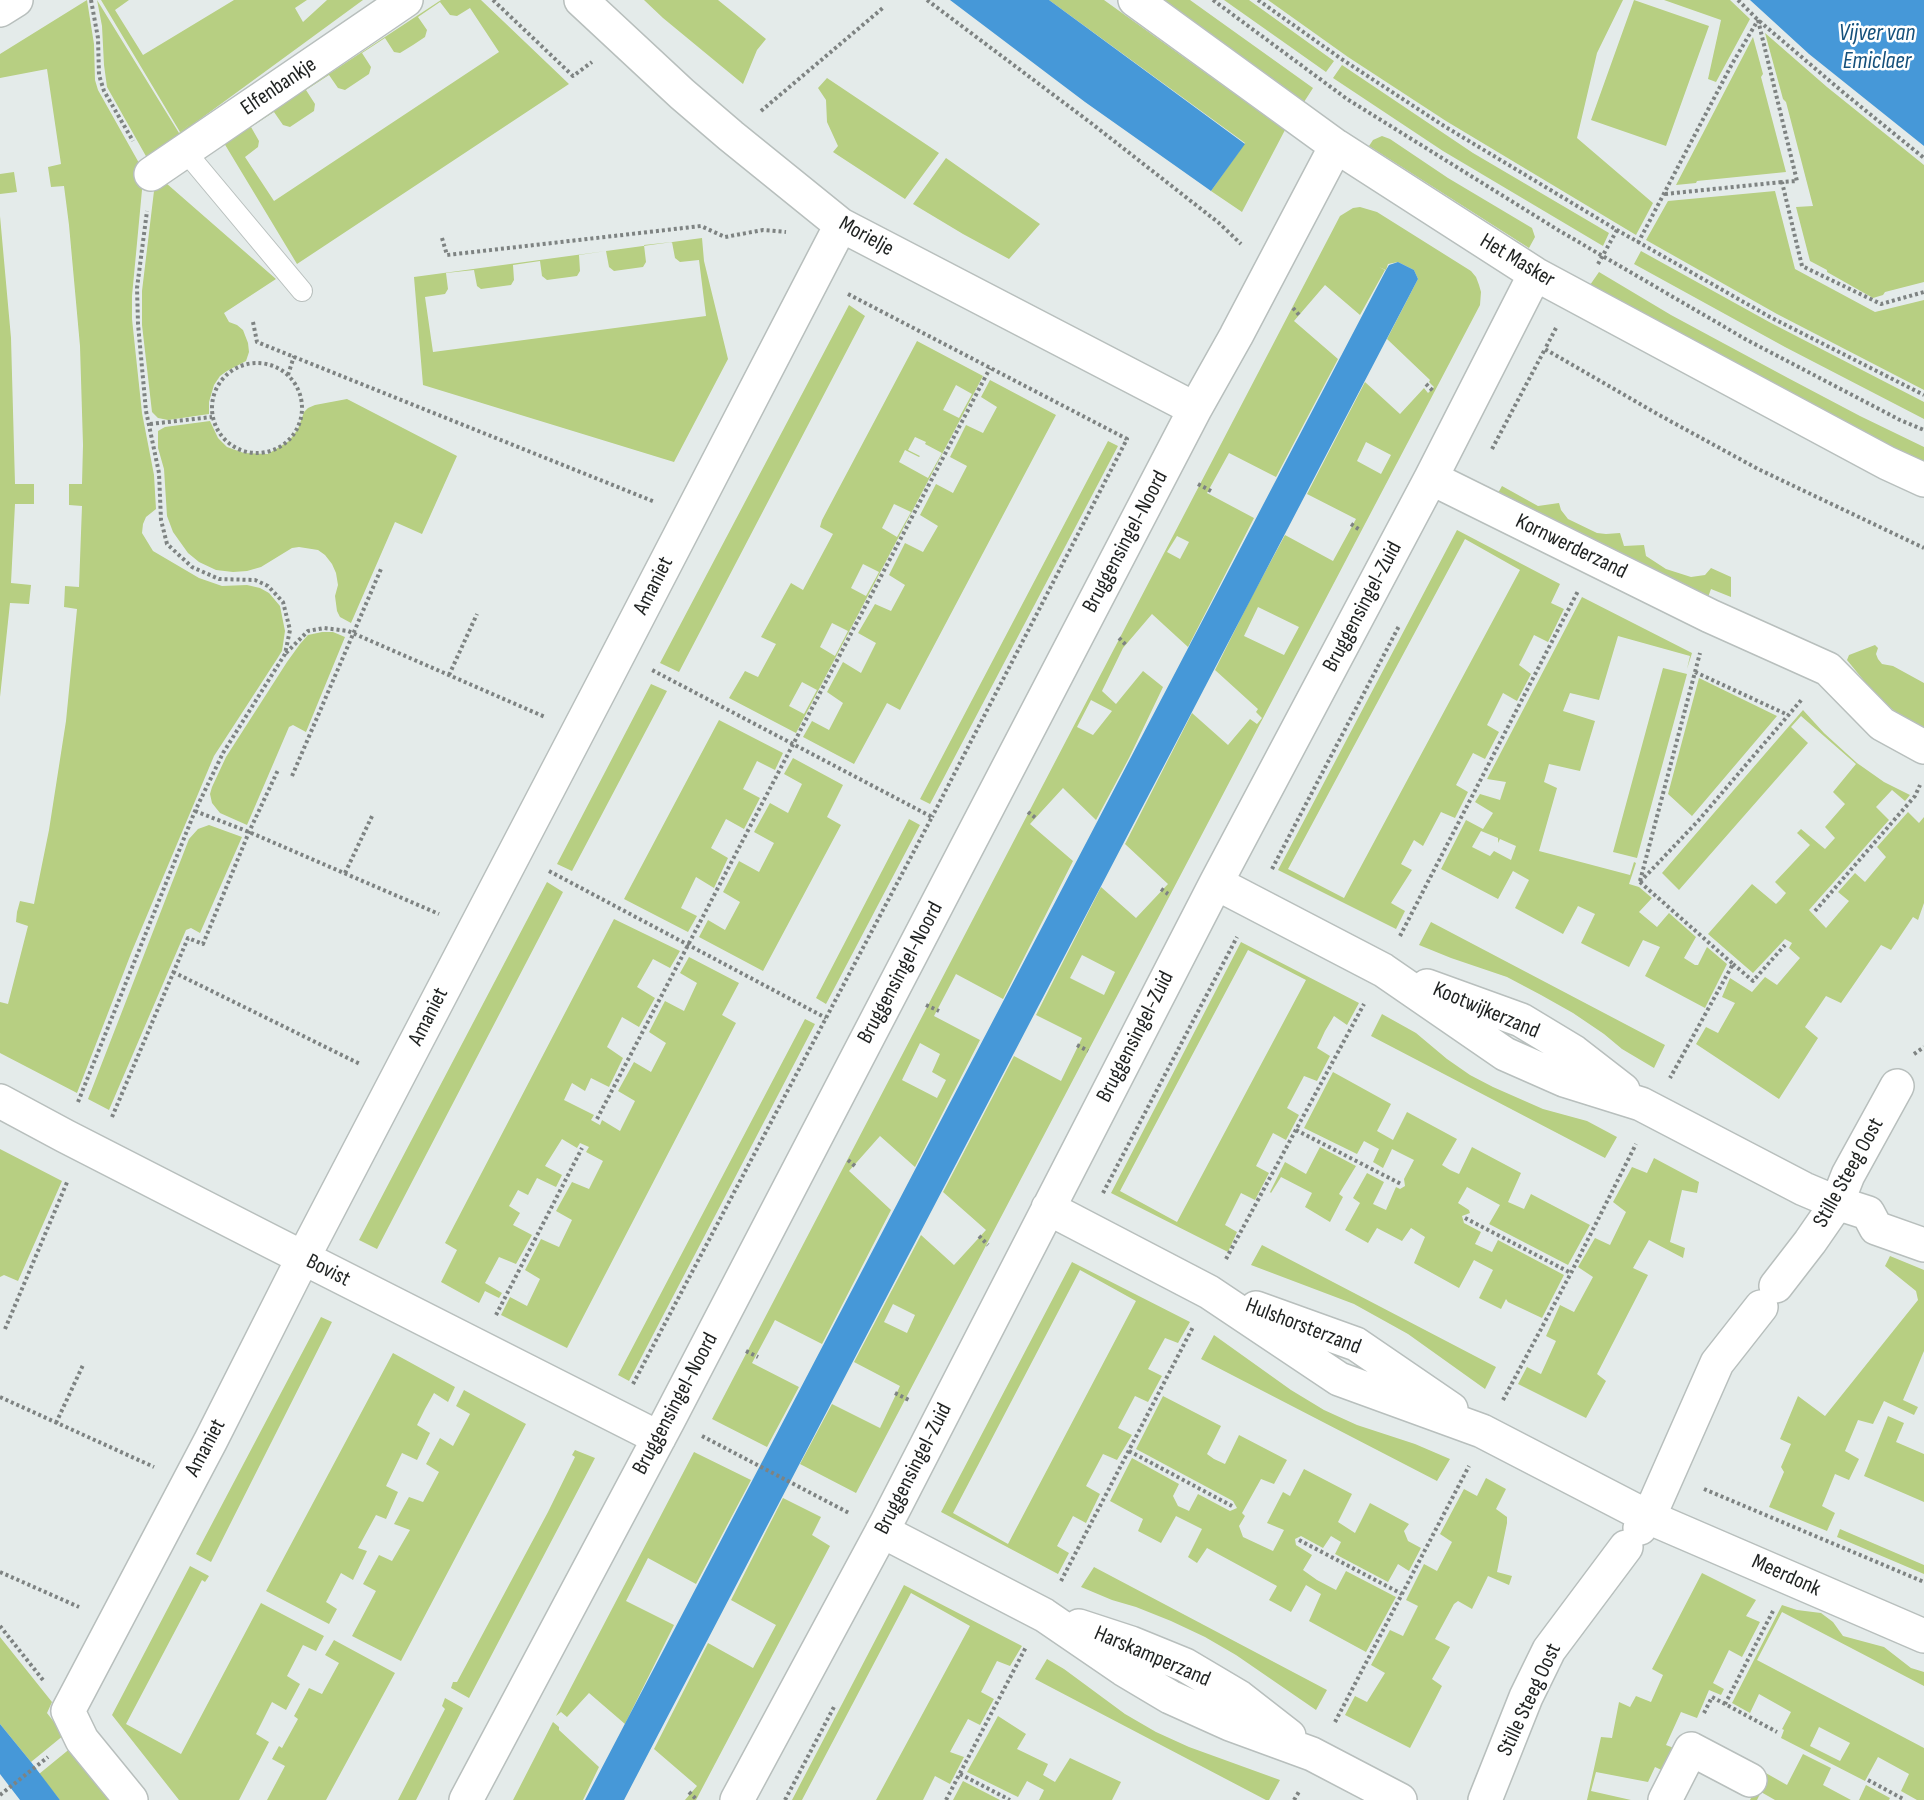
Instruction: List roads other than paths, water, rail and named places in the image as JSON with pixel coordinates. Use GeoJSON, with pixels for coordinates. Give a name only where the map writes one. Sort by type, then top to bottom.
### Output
{"type":"FeatureCollection","features":[{"type":"Feature","properties":{"kind":"street"},"geometry":{"type":"LineString","coordinates":[[0,9],[16,0]]}},
{"type":"Feature","properties":{"kind":"street","name":"Elfenbankje"},"geometry":{"type":"LineString","coordinates":[[148,175],[406,0]]}},
{"type":"Feature","properties":{"kind":"street","name":"Morielje"},"geometry":{"type":"LineString","coordinates":[[581,0],[682,94],[841,225],[1195,409]]}},
{"type":"Feature","properties":{"kind":"street","name":"Het Masker"},"geometry":{"type":"LineString","coordinates":[[1135,0],[1336,146],[1535,274],[1887,463],[1924,480]]}},
{"type":"Feature","properties":{"kind":"street","name":"Bruggensingel-Noord"},"geometry":{"type":"LineString","coordinates":[[466,1800],[664,1428],[1195,409],[1336,146]]}},
{"type":"Feature","properties":{"kind":"street","name":"Amaniet"},"geometry":{"type":"LineString","coordinates":[[131,1800],[82,1740],[68,1711],[841,225]]}},
{"type":"Feature","properties":{"kind":"street","name":"Bruggensingel-Zuid"},"geometry":{"type":"LineString","coordinates":[[737,1800],[882,1531],[1215,883],[1431,478],[1535,274]]}},
{"type":"Feature","properties":{"kind":"street","name":"Kornwerderzand"},"geometry":{"type":"LineString","coordinates":[[1431,478],[1710,616],[1828,669],[1882,724],[1924,747]]}},
{"type":"Feature","properties":{"kind":"street","name":"Kootwijkerzand"},"geometry":{"type":"LineString","coordinates":[[1215,883],[1383,970],[1505,1054],[1564,1080],[1647,1107],[1776,1175],[1837,1203],[1868,1213],[1876,1228],[1924,1245]]}},
{"type":"Feature","properties":{"kind":"street","name":"Stille Steeg Oost"},"geometry":{"type":"LineString","coordinates":[[1485,1800],[1526,1697],[1549,1650],[1638,1530],[1717,1363],[1837,1203],[1848,1175],[1897,1086]]}},
{"type":"Feature","properties":{"kind":"street","name":"Bovist"},"geometry":{"type":"LineString","coordinates":[[0,1101],[303,1258],[664,1428]]}},
{"type":"Feature","properties":{"kind":"street","name":"Hulshorsterzand"},"geometry":{"type":"LineString","coordinates":[[1048,1208],[1209,1292],[1339,1379],[1484,1432],[1638,1530]]}},
{"type":"Feature","properties":{"kind":"street","name":"Meerdonk"},"geometry":{"type":"LineString","coordinates":[[1638,1530],[1679,1530],[1924,1636]]}},
{"type":"Feature","properties":{"kind":"street","name":"Harskamperzand"},"geometry":{"type":"LineString","coordinates":[[882,1531],[1044,1615],[1123,1669],[1170,1697],[1230,1724],[1314,1755],[1400,1800]]}},
{"type":"Feature","properties":{"kind":"street"},"geometry":{"type":"LineString","coordinates":[[1665,1800],[1691,1749],[1750,1780]]}},
{"type":"Feature","properties":{"kind":"lane"},"geometry":{"type":"LineString","coordinates":[[185,151],[303,291]]}},
{"type":"Feature","properties":{"kind":"water"},"geometry":{"type":"Polygon","coordinates":[[[950,0],[1049,0],[1245,144],[1211,191],[1085,102],[950,0]]]}},
{"type":"Feature","properties":{"kind":"water","name":"Vijver van Emiclaer"},"geometry":{"type":"Polygon","coordinates":[[[1750,0],[1924,0],[1924,146],[1809,54],[1750,0]]]}},
{"type":"Feature","properties":{"kind":"water"},"geometry":{"type":"Polygon","coordinates":[[[1398,262],[1414,270],[1418,279],[624,1800],[585,1800],[1386,270],[1389,265],[1398,262]]]}},
{"type":"Feature","properties":{"kind":"water"},"geometry":{"type":"Polygon","coordinates":[[[0,1724],[60,1800],[20,1800],[0,1774],[0,1724]]]}}]}
